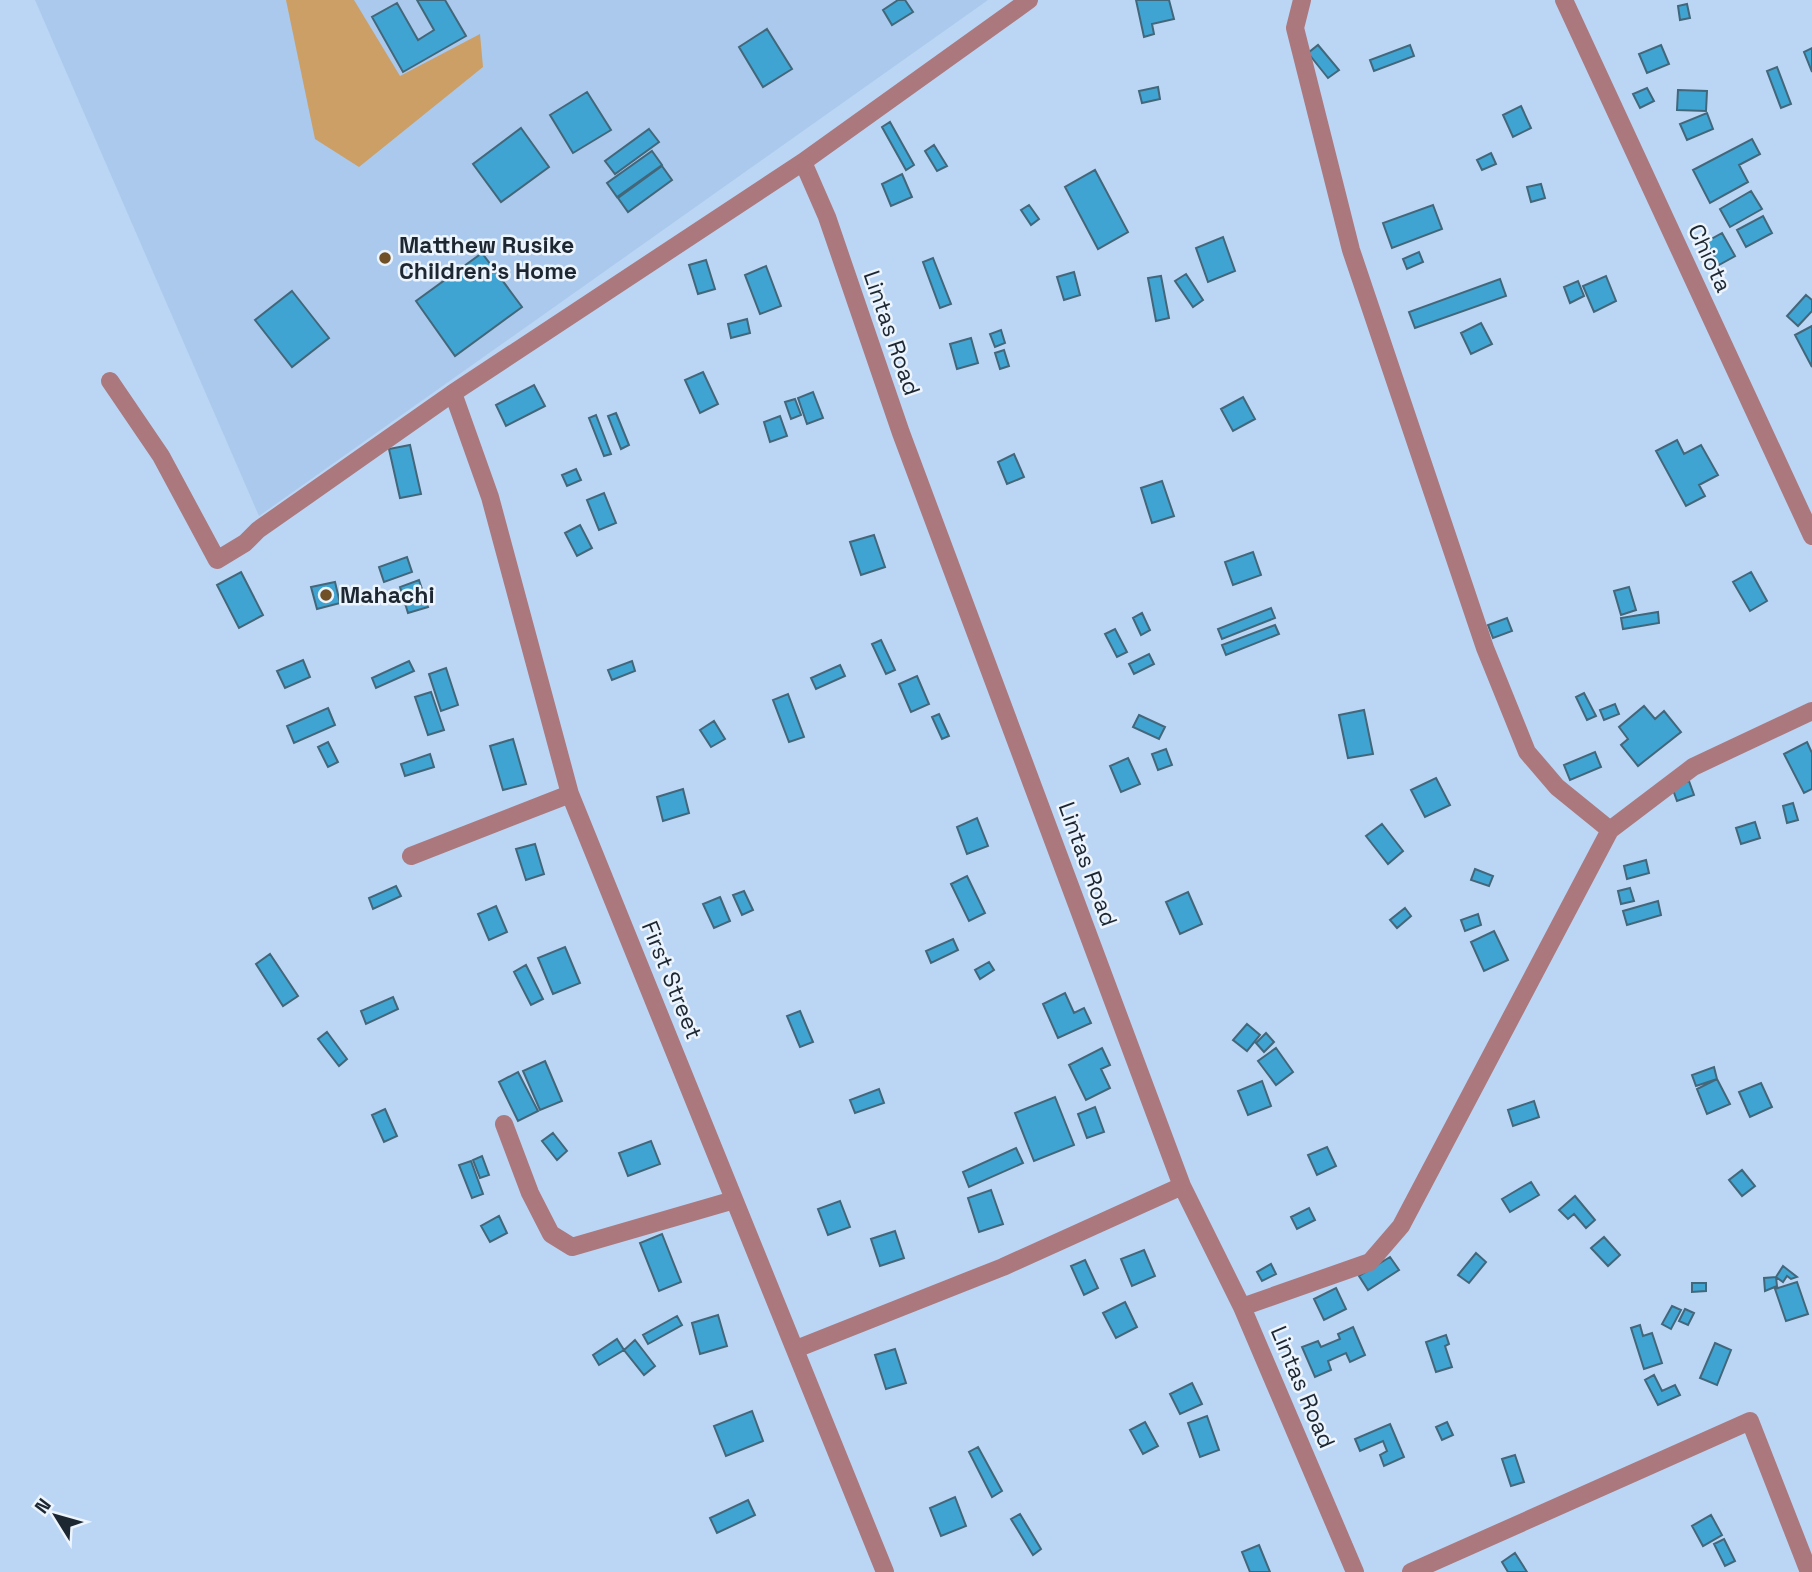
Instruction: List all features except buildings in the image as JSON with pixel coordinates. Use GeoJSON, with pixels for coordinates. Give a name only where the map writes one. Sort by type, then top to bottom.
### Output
{"type":"FeatureCollection","features":[{"type":"Feature","properties":{"kind":"street"},"geometry":{"type":"LineString","coordinates":[[110,381],[161,456],[217,560],[245,543],[258,530],[453,393],[803,162],[1029,0]]}},
{"type":"Feature","properties":{"kind":"street"},"geometry":{"type":"LineString","coordinates":[[1302,0],[1295,28],[1351,250],[1485,648],[1527,752],[1557,787],[1609,830]]}},
{"type":"Feature","properties":{"kind":"street","name":"Chiota"},"geometry":{"type":"LineString","coordinates":[[1564,0],[1812,536]]}},
{"type":"Feature","properties":{"kind":"street","name":"Lintas Road"},"geometry":{"type":"LineString","coordinates":[[803,162],[827,217],[901,433],[1182,1186],[1242,1307],[1355,1572]]}},
{"type":"Feature","properties":{"kind":"street","name":"First Street"},"geometry":{"type":"LineString","coordinates":[[453,393],[490,497],[570,794],[885,1572]]}},
{"type":"Feature","properties":{"kind":"street"},"geometry":{"type":"LineString","coordinates":[[1242,1307],[1370,1262],[1401,1226],[1609,830],[1693,767],[1812,711]]}},
{"type":"Feature","properties":{"kind":"street"},"geometry":{"type":"LineString","coordinates":[[411,856],[570,794]]}},
{"type":"Feature","properties":{"kind":"street"},"geometry":{"type":"LineString","coordinates":[[504,1124],[530,1193],[551,1234],[572,1247],[734,1200]]}},
{"type":"Feature","properties":{"kind":"street"},"geometry":{"type":"LineString","coordinates":[[796,1349],[1003,1267],[1182,1186]]}},
{"type":"Feature","properties":{"kind":"street"},"geometry":{"type":"LineString","coordinates":[[1411,1572],[1750,1422],[1809,1572]]}},
{"type":"Feature","properties":{"kind":"shaded area","name":"Matthew Rusike Children's Home"},"geometry":{"type":"Polygon","coordinates":[[[35,0],[988,0],[259,516],[35,0]]]}},
{"type":"Feature","properties":{"kind":"shaded area"},"geometry":{"type":"Polygon","coordinates":[[[286,0],[354,0],[400,76],[480,34],[483,67],[359,167],[315,139],[286,0]]]}},
{"type":"Feature","properties":{"kind":"place","name":"Matthew Rusike Children's Home"},"geometry":{"type":"Point","coordinates":[385,258]}},
{"type":"Feature","properties":{"kind":"place","name":"Mahachi"},"geometry":{"type":"Point","coordinates":[326,595]}}]}
